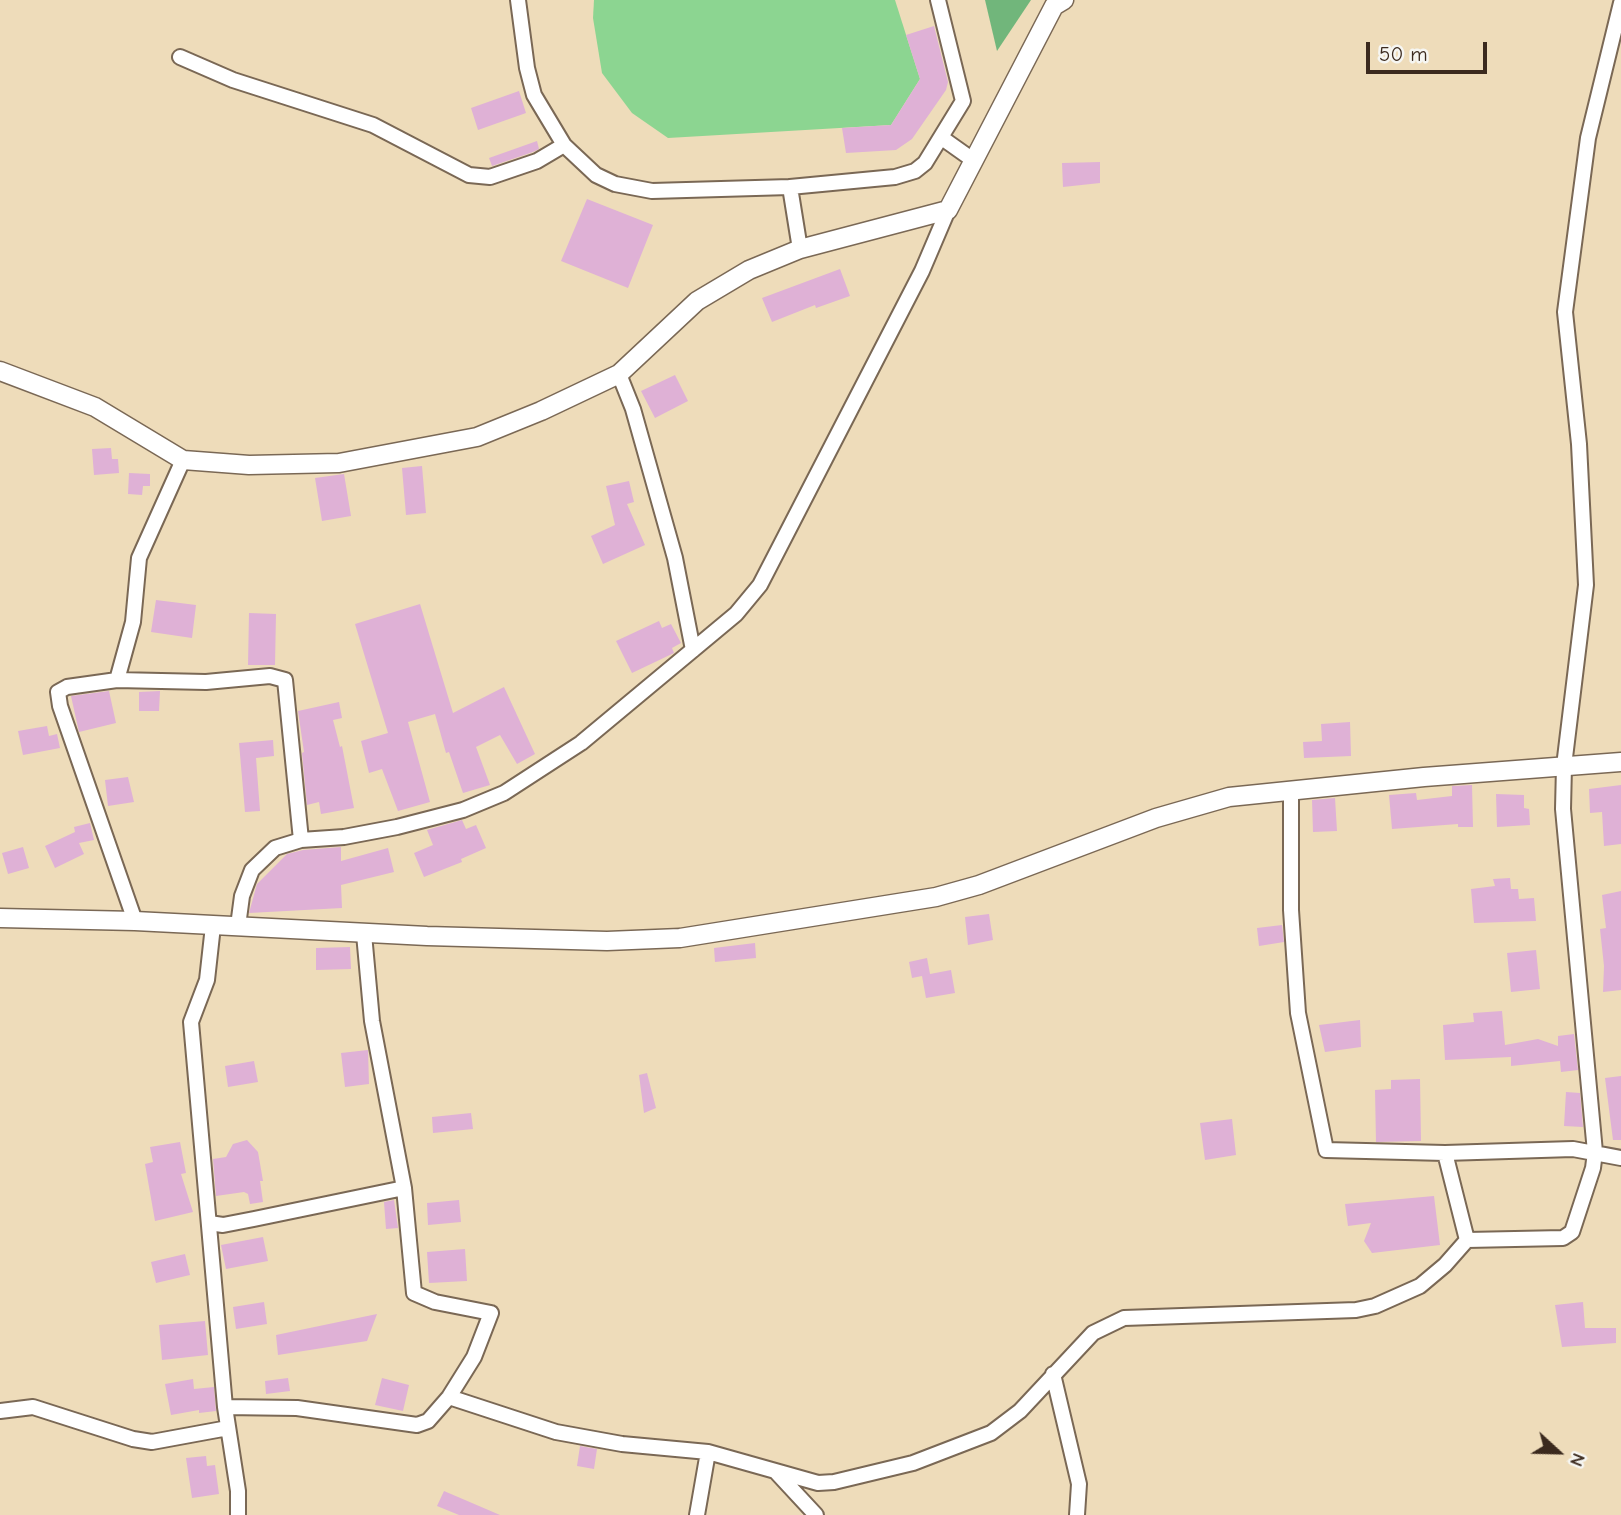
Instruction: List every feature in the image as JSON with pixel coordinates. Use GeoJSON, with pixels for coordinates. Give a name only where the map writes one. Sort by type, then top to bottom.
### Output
{"type":"FeatureCollection","features":[{"type":"Feature","properties":{"kind":"street"},"geometry":{"type":"LineString","coordinates":[[515,2],[534,95],[564,145],[596,175],[634,189],[652,191],[790,187],[895,177],[915,172],[925,163],[942,138],[963,101],[938,0]]}},
{"type":"Feature","properties":{"kind":"street"},"geometry":{"type":"LineString","coordinates":[[238,926],[242,896],[252,870],[275,848],[301,840],[344,837],[397,827],[463,810],[504,793],[581,743],[736,614],[760,585],[922,271],[948,210],[1054,6],[1064,0]]}},
{"type":"Feature","properties":{"kind":"street"},"geometry":{"type":"LineString","coordinates":[[449,1397],[556,1432],[622,1444],[708,1452],[818,1483],[834,1482],[913,1463],[990,1433],[1020,1411],[1093,1333],[1124,1318],[1356,1310],[1375,1306],[1420,1286],[1445,1265],[1467,1240],[1563,1238],[1572,1232],[1593,1168],[1595,1152],[1563,809],[1564,766],[1586,585],[1580,444],[1565,312],[1583,164],[1621,3]]}},
{"type":"Feature","properties":{"kind":"street"},"geometry":{"type":"LineString","coordinates":[[180,57],[233,80],[373,125],[469,175],[490,177],[537,161],[564,145]]}},
{"type":"Feature","properties":{"kind":"street"},"geometry":{"type":"LineString","coordinates":[[942,138],[974,160]]}},
{"type":"Feature","properties":{"kind":"street"},"geometry":{"type":"LineString","coordinates":[[790,187],[800,249]]}},
{"type":"Feature","properties":{"kind":"street"},"geometry":{"type":"LineString","coordinates":[[0,371],[95,407],[183,460],[249,466],[339,463],[400,454],[477,436],[541,411],[619,374],[697,301],[749,270],[800,249],[948,210]]}},
{"type":"Feature","properties":{"kind":"street"},"geometry":{"type":"LineString","coordinates":[[619,374],[633,409],[675,558],[693,650]]}},
{"type":"Feature","properties":{"kind":"street"},"geometry":{"type":"LineString","coordinates":[[117,680],[133,622],[139,558],[183,460]]}},
{"type":"Feature","properties":{"kind":"street"},"geometry":{"type":"LineString","coordinates":[[135,920],[60,706],[58,692],[67,687],[117,680],[206,682],[270,676],[285,680],[301,840]]}},
{"type":"Feature","properties":{"kind":"street"},"geometry":{"type":"LineString","coordinates":[[0,918],[135,920],[365,934],[607,941],[680,938],[825,917],[936,897],[979,885],[1156,818],[1229,797],[1621,762]]}},
{"type":"Feature","properties":{"kind":"street"},"geometry":{"type":"LineString","coordinates":[[1291,792],[1291,910],[1298,1013],[1326,1150],[1445,1153],[1573,1149],[1621,1158]]}},
{"type":"Feature","properties":{"kind":"street"},"geometry":{"type":"LineString","coordinates":[[214,926],[207,980],[191,1022],[225,1407],[238,1491],[238,1515]]}},
{"type":"Feature","properties":{"kind":"street"},"geometry":{"type":"LineString","coordinates":[[225,1407],[297,1408],[417,1425],[428,1421],[449,1397],[474,1357],[491,1314],[435,1302],[414,1293],[404,1188],[372,1021],[365,934]]}},
{"type":"Feature","properties":{"kind":"street"},"geometry":{"type":"LineString","coordinates":[[1445,1153],[1467,1240]]}},
{"type":"Feature","properties":{"kind":"street"},"geometry":{"type":"LineString","coordinates":[[209,1223],[223,1224],[254,1219],[404,1188]]}},
{"type":"Feature","properties":{"kind":"street"},"geometry":{"type":"LineString","coordinates":[[1053,1374],[1079,1484],[1077,1515]]}},
{"type":"Feature","properties":{"kind":"street"},"geometry":{"type":"LineString","coordinates":[[0,1411],[33,1407],[152,1442],[228,1428]]}},
{"type":"Feature","properties":{"kind":"street"},"geometry":{"type":"LineString","coordinates":[[697,1515],[708,1452]]}},
{"type":"Feature","properties":{"kind":"street"},"geometry":{"type":"LineString","coordinates":[[777,1473],[816,1515]]}},
{"type":"Feature","properties":{"kind":"green space"},"geometry":{"type":"Polygon","coordinates":[[[594,0],[895,0],[920,79],[891,125],[668,138],[632,113],[602,73],[593,18],[594,0]]]}},
{"type":"Feature","properties":{"kind":"green space"},"geometry":{"type":"Polygon","coordinates":[[[985,0],[1031,0],[997,51],[985,0]]]}},
{"type":"Feature","properties":{"kind":"building"},"geometry":{"type":"Polygon","coordinates":[[[934,26],[948,82],[946,90],[912,139],[896,150],[846,153],[842,128],[891,125],[920,79],[906,35],[934,26]]]}},
{"type":"Feature","properties":{"kind":"building"},"geometry":{"type":"Polygon","coordinates":[[[519,91],[526,113],[478,130],[471,108],[519,91]]]}},
{"type":"Feature","properties":{"kind":"building"},"geometry":{"type":"Polygon","coordinates":[[[537,141],[539,149],[492,166],[489,158],[537,141]]]}},
{"type":"Feature","properties":{"kind":"building"},"geometry":{"type":"Polygon","coordinates":[[[1100,162],[1100,183],[1063,187],[1062,163],[1100,162]]]}},
{"type":"Feature","properties":{"kind":"building"},"geometry":{"type":"Polygon","coordinates":[[[587,199],[653,225],[628,288],[561,261],[587,199]]]}},
{"type":"Feature","properties":{"kind":"building"},"geometry":{"type":"Polygon","coordinates":[[[840,269],[850,296],[816,308],[815,305],[772,322],[762,298],[840,269]]]}},
{"type":"Feature","properties":{"kind":"building"},"geometry":{"type":"Polygon","coordinates":[[[675,375],[688,401],[655,418],[641,391],[675,375]]]}},
{"type":"Feature","properties":{"kind":"building"},"geometry":{"type":"Polygon","coordinates":[[[111,448],[112,459],[118,459],[119,473],[94,475],[92,449],[111,448]]]}},
{"type":"Feature","properties":{"kind":"building"},"geometry":{"type":"Polygon","coordinates":[[[422,466],[426,513],[406,515],[402,468],[422,466]]]}},
{"type":"Feature","properties":{"kind":"building"},"geometry":{"type":"Polygon","coordinates":[[[129,473],[150,474],[150,486],[143,486],[142,495],[128,494],[129,473]]]}},
{"type":"Feature","properties":{"kind":"building"},"geometry":{"type":"Polygon","coordinates":[[[344,474],[351,516],[322,521],[315,478],[344,474]]]}},
{"type":"Feature","properties":{"kind":"building"},"geometry":{"type":"Polygon","coordinates":[[[629,481],[634,502],[627,504],[645,545],[603,564],[591,536],[615,525],[606,486],[629,481]]]}},
{"type":"Feature","properties":{"kind":"building"},"geometry":{"type":"Polygon","coordinates":[[[156,600],[196,605],[192,638],[151,632],[156,600]]]}},
{"type":"Feature","properties":{"kind":"building"},"geometry":{"type":"Polygon","coordinates":[[[420,604],[453,713],[504,687],[535,754],[517,764],[500,735],[476,747],[490,785],[463,793],[449,752],[446,753],[435,714],[408,722],[430,802],[398,811],[382,769],[369,773],[361,741],[388,733],[355,624],[420,604]]]}},
{"type":"Feature","properties":{"kind":"building"},"geometry":{"type":"Polygon","coordinates":[[[249,613],[276,614],[275,665],[248,665],[249,613]]]}},
{"type":"Feature","properties":{"kind":"building"},"geometry":{"type":"Polygon","coordinates":[[[659,621],[662,628],[671,624],[681,643],[672,648],[674,653],[632,673],[616,641],[659,621]]]}},
{"type":"Feature","properties":{"kind":"building"},"geometry":{"type":"Polygon","coordinates":[[[109,691],[116,723],[79,732],[71,696],[109,691]]]}},
{"type":"Feature","properties":{"kind":"building"},"geometry":{"type":"Polygon","coordinates":[[[160,691],[159,711],[139,711],[139,692],[160,691]]]}},
{"type":"Feature","properties":{"kind":"building"},"geometry":{"type":"Polygon","coordinates":[[[339,702],[342,718],[333,720],[340,747],[342,746],[354,808],[321,814],[319,802],[307,805],[298,711],[339,702]]]}},
{"type":"Feature","properties":{"kind":"building"},"geometry":{"type":"Polygon","coordinates":[[[1350,722],[1351,756],[1304,758],[1303,742],[1322,741],[1321,724],[1350,722]]]}},
{"type":"Feature","properties":{"kind":"building"},"geometry":{"type":"Polygon","coordinates":[[[47,726],[49,736],[57,734],[60,748],[23,755],[18,731],[47,726]]]}},
{"type":"Feature","properties":{"kind":"building"},"geometry":{"type":"Polygon","coordinates":[[[273,740],[274,756],[256,758],[260,811],[245,812],[239,743],[273,740]]]}},
{"type":"Feature","properties":{"kind":"building"},"geometry":{"type":"Polygon","coordinates":[[[128,777],[134,802],[108,806],[105,780],[128,777]]]}},
{"type":"Feature","properties":{"kind":"building"},"geometry":{"type":"Polygon","coordinates":[[[1472,785],[1473,827],[1458,827],[1458,824],[1392,829],[1389,795],[1416,793],[1417,800],[1452,796],[1452,786],[1472,785]]]}},
{"type":"Feature","properties":{"kind":"building"},"geometry":{"type":"Polygon","coordinates":[[[1621,785],[1621,844],[1604,846],[1602,812],[1590,813],[1589,789],[1621,785]]]}},
{"type":"Feature","properties":{"kind":"building"},"geometry":{"type":"Polygon","coordinates":[[[1496,794],[1524,795],[1524,808],[1529,809],[1530,825],[1497,827],[1496,794]]]}},
{"type":"Feature","properties":{"kind":"building"},"geometry":{"type":"Polygon","coordinates":[[[1335,798],[1337,831],[1313,832],[1312,800],[1335,798]]]}},
{"type":"Feature","properties":{"kind":"building"},"geometry":{"type":"Polygon","coordinates":[[[462,820],[466,829],[476,825],[486,848],[461,859],[462,862],[424,877],[414,853],[433,845],[427,830],[462,820]]]}},
{"type":"Feature","properties":{"kind":"building"},"geometry":{"type":"Polygon","coordinates":[[[90,823],[94,840],[79,843],[84,854],[55,868],[45,846],[75,832],[74,827],[90,823]]]}},
{"type":"Feature","properties":{"kind":"building"},"geometry":{"type":"Polygon","coordinates":[[[23,847],[29,868],[8,874],[2,853],[23,847]]]}},
{"type":"Feature","properties":{"kind":"building"},"geometry":{"type":"Polygon","coordinates":[[[341,847],[341,861],[388,848],[394,872],[341,885],[342,908],[249,913],[257,884],[287,854],[341,847]]]}},
{"type":"Feature","properties":{"kind":"building"},"geometry":{"type":"Polygon","coordinates":[[[1510,878],[1511,889],[1518,889],[1519,899],[1534,898],[1536,921],[1474,923],[1471,889],[1495,886],[1493,879],[1510,878]]]}},
{"type":"Feature","properties":{"kind":"building"},"geometry":{"type":"Polygon","coordinates":[[[1621,891],[1621,990],[1603,992],[1604,966],[1600,929],[1606,928],[1602,895],[1621,891]]]}},
{"type":"Feature","properties":{"kind":"building"},"geometry":{"type":"Polygon","coordinates":[[[989,914],[993,940],[968,945],[965,917],[989,914]]]}},
{"type":"Feature","properties":{"kind":"building"},"geometry":{"type":"Polygon","coordinates":[[[1282,925],[1284,942],[1259,946],[1257,928],[1282,925]]]}},
{"type":"Feature","properties":{"kind":"building"},"geometry":{"type":"Polygon","coordinates":[[[755,943],[756,958],[715,962],[714,948],[755,943]]]}},
{"type":"Feature","properties":{"kind":"building"},"geometry":{"type":"Polygon","coordinates":[[[350,947],[351,969],[316,970],[316,948],[350,947]]]}},
{"type":"Feature","properties":{"kind":"building"},"geometry":{"type":"Polygon","coordinates":[[[1536,950],[1540,989],[1511,992],[1507,953],[1536,950]]]}},
{"type":"Feature","properties":{"kind":"building"},"geometry":{"type":"Polygon","coordinates":[[[927,958],[930,974],[951,970],[955,993],[926,998],[922,976],[912,978],[909,962],[927,958]]]}},
{"type":"Feature","properties":{"kind":"building"},"geometry":{"type":"Polygon","coordinates":[[[1502,1011],[1505,1045],[1538,1039],[1558,1046],[1558,1036],[1574,1034],[1578,1070],[1561,1072],[1560,1061],[1511,1066],[1511,1057],[1445,1060],[1443,1025],[1474,1022],[1473,1013],[1502,1011]]]}},
{"type":"Feature","properties":{"kind":"building"},"geometry":{"type":"Polygon","coordinates":[[[1360,1020],[1361,1047],[1325,1052],[1319,1025],[1360,1020]]]}},
{"type":"Feature","properties":{"kind":"building"},"geometry":{"type":"Polygon","coordinates":[[[368,1050],[369,1084],[345,1087],[341,1053],[368,1050]]]}},
{"type":"Feature","properties":{"kind":"building"},"geometry":{"type":"Polygon","coordinates":[[[254,1061],[258,1082],[228,1087],[225,1066],[254,1061]]]}},
{"type":"Feature","properties":{"kind":"building"},"geometry":{"type":"Polygon","coordinates":[[[647,1073],[656,1108],[644,1113],[639,1075],[647,1073]]]}},
{"type":"Feature","properties":{"kind":"building"},"geometry":{"type":"Polygon","coordinates":[[[1621,1076],[1621,1140],[1613,1140],[1605,1078],[1621,1076]]]}},
{"type":"Feature","properties":{"kind":"building"},"geometry":{"type":"Polygon","coordinates":[[[1420,1079],[1421,1141],[1376,1142],[1375,1090],[1391,1089],[1391,1080],[1420,1079]]]}},
{"type":"Feature","properties":{"kind":"building"},"geometry":{"type":"Polygon","coordinates":[[[1566,1092],[1580,1093],[1583,1127],[1564,1126],[1566,1092]]]}},
{"type":"Feature","properties":{"kind":"building"},"geometry":{"type":"Polygon","coordinates":[[[471,1113],[473,1129],[433,1133],[432,1117],[471,1113]]]}},
{"type":"Feature","properties":{"kind":"building"},"geometry":{"type":"Polygon","coordinates":[[[1232,1119],[1236,1155],[1205,1160],[1200,1123],[1232,1119]]]}},
{"type":"Feature","properties":{"kind":"building"},"geometry":{"type":"Polygon","coordinates":[[[247,1140],[258,1152],[263,1181],[260,1181],[263,1202],[250,1204],[248,1194],[244,1192],[216,1196],[213,1159],[226,1157],[233,1144],[247,1140]]]}},
{"type":"Feature","properties":{"kind":"building"},"geometry":{"type":"Polygon","coordinates":[[[180,1142],[186,1173],[181,1174],[193,1212],[155,1221],[145,1164],[153,1162],[150,1147],[180,1142]]]}},
{"type":"Feature","properties":{"kind":"building"},"geometry":{"type":"Polygon","coordinates":[[[1434,1196],[1440,1245],[1372,1253],[1364,1241],[1371,1223],[1348,1226],[1345,1204],[1434,1196]]]}},
{"type":"Feature","properties":{"kind":"building"},"geometry":{"type":"Polygon","coordinates":[[[394,1200],[398,1228],[386,1229],[384,1202],[394,1200]]]}},
{"type":"Feature","properties":{"kind":"building"},"geometry":{"type":"Polygon","coordinates":[[[459,1200],[461,1222],[428,1225],[427,1203],[459,1200]]]}},
{"type":"Feature","properties":{"kind":"building"},"geometry":{"type":"Polygon","coordinates":[[[263,1237],[268,1261],[226,1269],[221,1245],[263,1237]]]}},
{"type":"Feature","properties":{"kind":"building"},"geometry":{"type":"Polygon","coordinates":[[[465,1249],[467,1281],[429,1283],[427,1252],[465,1249]]]}},
{"type":"Feature","properties":{"kind":"building"},"geometry":{"type":"Polygon","coordinates":[[[185,1254],[190,1275],[156,1283],[151,1262],[185,1254]]]}},
{"type":"Feature","properties":{"kind":"building"},"geometry":{"type":"Polygon","coordinates":[[[264,1302],[267,1324],[236,1329],[233,1307],[264,1302]]]}},
{"type":"Feature","properties":{"kind":"building"},"geometry":{"type":"Polygon","coordinates":[[[1583,1302],[1585,1328],[1616,1328],[1616,1343],[1562,1347],[1555,1305],[1583,1302]]]}},
{"type":"Feature","properties":{"kind":"building"},"geometry":{"type":"Polygon","coordinates":[[[377,1314],[367,1341],[278,1355],[276,1335],[377,1314]]]}},
{"type":"Feature","properties":{"kind":"building"},"geometry":{"type":"Polygon","coordinates":[[[205,1321],[208,1355],[162,1360],[159,1325],[205,1321]]]}},
{"type":"Feature","properties":{"kind":"building"},"geometry":{"type":"Polygon","coordinates":[[[288,1378],[290,1391],[266,1394],[265,1381],[288,1378]]]}},
{"type":"Feature","properties":{"kind":"building"},"geometry":{"type":"Polygon","coordinates":[[[382,1378],[409,1385],[403,1411],[375,1405],[382,1378]]]}},
{"type":"Feature","properties":{"kind":"building"},"geometry":{"type":"Polygon","coordinates":[[[193,1379],[194,1389],[214,1387],[216,1411],[199,1413],[199,1410],[171,1415],[165,1384],[193,1379]]]}},
{"type":"Feature","properties":{"kind":"building"},"geometry":{"type":"Polygon","coordinates":[[[580,1446],[597,1449],[594,1469],[577,1466],[580,1446]]]}},
{"type":"Feature","properties":{"kind":"building"},"geometry":{"type":"Polygon","coordinates":[[[206,1456],[207,1466],[215,1465],[219,1494],[192,1498],[186,1458],[206,1456]]]}},
{"type":"Feature","properties":{"kind":"building"},"geometry":{"type":"Polygon","coordinates":[[[444,1491],[500,1515],[459,1515],[437,1506],[444,1491]]]}}]}
